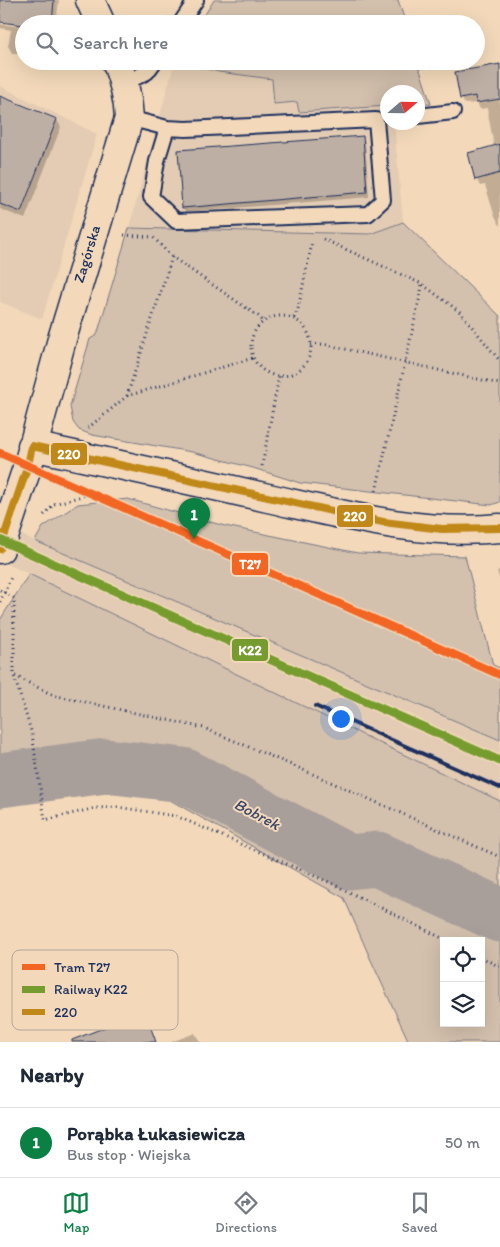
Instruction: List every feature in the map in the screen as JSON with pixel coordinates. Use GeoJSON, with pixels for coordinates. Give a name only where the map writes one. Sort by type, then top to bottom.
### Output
{"type":"FeatureCollection","features":[{"type":"Feature","properties":{"kind":"street"},"geometry":{"type":"LineString","coordinates":[[90,0],[97,15]]}},
{"type":"Feature","properties":{"kind":"street","name":"Zagórska"},"geometry":{"type":"LineString","coordinates":[[0,549],[28,465],[62,339],[128,118],[128,99],[120,72]]}},
{"type":"Feature","properties":{"kind":"street"},"geometry":{"type":"LineString","coordinates":[[32,446],[334,512],[415,527],[449,530],[500,528]]}},
{"type":"Feature","properties":{"kind":"lane"},"geometry":{"type":"LineString","coordinates":[[186,15],[196,0]]}},
{"type":"Feature","properties":{"kind":"lane"},"geometry":{"type":"LineString","coordinates":[[120,72],[147,72],[148,70]]}},
{"type":"Feature","properties":{"kind":"lane"},"geometry":{"type":"LineString","coordinates":[[425,115],[453,112]]}},
{"type":"Feature","properties":{"kind":"lane"},"geometry":{"type":"LineString","coordinates":[[128,118],[167,128],[186,129],[380,120]]}},
{"type":"Feature","properties":{"kind":"lane"},"geometry":{"type":"LineString","coordinates":[[167,128],[157,161],[151,197],[176,221],[368,214],[383,200],[382,130]]}},
{"type":"Feature","properties":{"kind":"path"},"geometry":{"type":"LineString","coordinates":[[119,228],[124,235]]}},
{"type":"Feature","properties":{"kind":"path"},"geometry":{"type":"LineString","coordinates":[[121,244],[124,235]]}},
{"type":"Feature","properties":{"kind":"path"},"geometry":{"type":"LineString","coordinates":[[124,235],[153,237],[172,257],[258,316],[263,322]]}},
{"type":"Feature","properties":{"kind":"path"},"geometry":{"type":"LineString","coordinates":[[315,238],[322,239],[422,284],[460,312],[500,361]]}},
{"type":"Feature","properties":{"kind":"path"},"geometry":{"type":"LineString","coordinates":[[294,318],[298,309],[312,243]]}},
{"type":"Feature","properties":{"kind":"path"},"geometry":{"type":"LineString","coordinates":[[127,396],[172,257]]}},
{"type":"Feature","properties":{"kind":"path"},"geometry":{"type":"LineString","coordinates":[[376,493],[422,284]]}},
{"type":"Feature","properties":{"kind":"path"},"geometry":{"type":"LineString","coordinates":[[278,316],[294,318],[306,329],[311,345],[308,361],[295,373],[279,376],[264,371],[253,358],[251,345],[254,332],[263,322],[278,316]]}},
{"type":"Feature","properties":{"kind":"path"},"geometry":{"type":"LineString","coordinates":[[311,345],[322,344],[500,384]]}},
{"type":"Feature","properties":{"kind":"path"},"geometry":{"type":"LineString","coordinates":[[86,430],[127,396],[253,358]]}},
{"type":"Feature","properties":{"kind":"path"},"geometry":{"type":"LineString","coordinates":[[263,462],[279,376]]}},
{"type":"Feature","properties":{"kind":"path"},"geometry":{"type":"LineString","coordinates":[[42,517],[54,504],[102,490]]}},
{"type":"Feature","properties":{"kind":"path"},"geometry":{"type":"LineString","coordinates":[[0,602],[6,592],[12,574]]}},
{"type":"Feature","properties":{"kind":"path"},"geometry":{"type":"LineString","coordinates":[[0,590],[14,598],[14,676],[32,734],[45,820],[96,808],[117,807],[176,816],[331,883],[440,937]]}},
{"type":"Feature","properties":{"kind":"path"},"geometry":{"type":"LineString","coordinates":[[14,676],[53,695],[204,728],[500,857]]}},
{"type":"Feature","properties":{"kind":"path"},"geometry":{"type":"LineString","coordinates":[[485,959],[500,967]]}},
{"type":"Feature","properties":{"kind":"shaded area"},"geometry":{"type":"Polygon","coordinates":[[[214,0],[398,0],[403,15],[205,15],[214,0]]]}},
{"type":"Feature","properties":{"kind":"shaded area"},"geometry":{"type":"Polygon","coordinates":[[[173,70],[211,70],[272,79],[298,102],[299,112],[380,106],[380,130],[395,130],[403,222],[370,234],[129,228],[173,70]]]}},
{"type":"Feature","properties":{"kind":"shaded area"},"geometry":{"type":"Polygon","coordinates":[[[211,70],[420,70],[425,85],[380,85],[380,106],[299,112],[297,102],[274,104],[272,79],[211,70]]]}},
{"type":"Feature","properties":{"kind":"shaded area"},"geometry":{"type":"Polygon","coordinates":[[[0,86],[97,134],[42,319],[0,302],[0,86]]]}},
{"type":"Feature","properties":{"kind":"shaded area"},"geometry":{"type":"Polygon","coordinates":[[[425,86],[431,104],[425,104],[425,86]]]}},
{"type":"Feature","properties":{"kind":"shaded area"},"geometry":{"type":"Polygon","coordinates":[[[403,222],[500,316],[500,502],[491,505],[300,483],[192,452],[92,435],[79,430],[73,422],[70,406],[90,339],[97,335],[129,228],[370,234],[403,222]]]}},
{"type":"Feature","properties":{"kind":"shaded area"},"geometry":{"type":"Polygon","coordinates":[[[128,499],[225,526],[358,553],[465,556],[493,665],[500,668],[500,740],[35,541],[43,527],[78,504],[128,499]]]}},
{"type":"Feature","properties":{"kind":"shaded area"},"geometry":{"type":"Polygon","coordinates":[[[0,525],[500,740],[500,801],[0,561],[0,525]]]}},
{"type":"Feature","properties":{"kind":"shaded area"},"geometry":{"type":"Polygon","coordinates":[[[29,574],[500,801],[500,1042],[409,1042],[344,898],[168,799],[0,764],[0,620],[29,574]]]}},
{"type":"Feature","properties":{"kind":"building"},"geometry":{"type":"Polygon","coordinates":[[[0,0],[54,0],[53,15],[15,15],[15,24],[0,22],[0,0]]]}},
{"type":"Feature","properties":{"kind":"building"},"geometry":{"type":"Polygon","coordinates":[[[500,64],[500,99],[476,103],[475,96],[460,99],[455,72],[485,70],[485,67],[500,64]]]}},
{"type":"Feature","properties":{"kind":"building"},"geometry":{"type":"Polygon","coordinates":[[[0,96],[57,119],[21,212],[0,204],[0,96]]]}},
{"type":"Feature","properties":{"kind":"building"},"geometry":{"type":"Polygon","coordinates":[[[363,136],[367,192],[182,208],[178,150],[363,136]]]}},
{"type":"Feature","properties":{"kind":"building"},"geometry":{"type":"Polygon","coordinates":[[[500,144],[500,173],[475,180],[468,153],[500,144]]]}},
{"type":"Feature","properties":{"kind":"building"},"geometry":{"type":"Polygon","coordinates":[[[98,1030],[152,1030],[156,1042],[72,1042],[72,1040],[98,1030]]]}},
{"type":"Feature","properties":{"kind":"waterway","name":"Bobrek"},"geometry":{"type":"LineString","coordinates":[[0,780],[106,766],[183,775],[349,862],[377,859],[500,915]]}},
{"type":"Feature","properties":{"kind":"railway"},"geometry":{"type":"LineString","coordinates":[[315,706],[500,788]]}},
{"type":"Feature","properties":{"kind":"tram line","name":"T27"},"geometry":{"type":"LineString","coordinates":[[0,453],[500,675]]}},
{"type":"Feature","properties":{"kind":"rail line","name":"K22"},"geometry":{"type":"LineString","coordinates":[[0,540],[500,761]]}},
{"type":"Feature","properties":{"kind":"transit line","name":"220"},"geometry":{"type":"LineString","coordinates":[[0,549],[28,465],[32,446],[383,522],[442,529],[500,528]]}},
{"type":"Feature","properties":{"kind":"place","name":"Porąbka Łukasiewicza"},"geometry":{"type":"Point","coordinates":[194,539]}}]}
